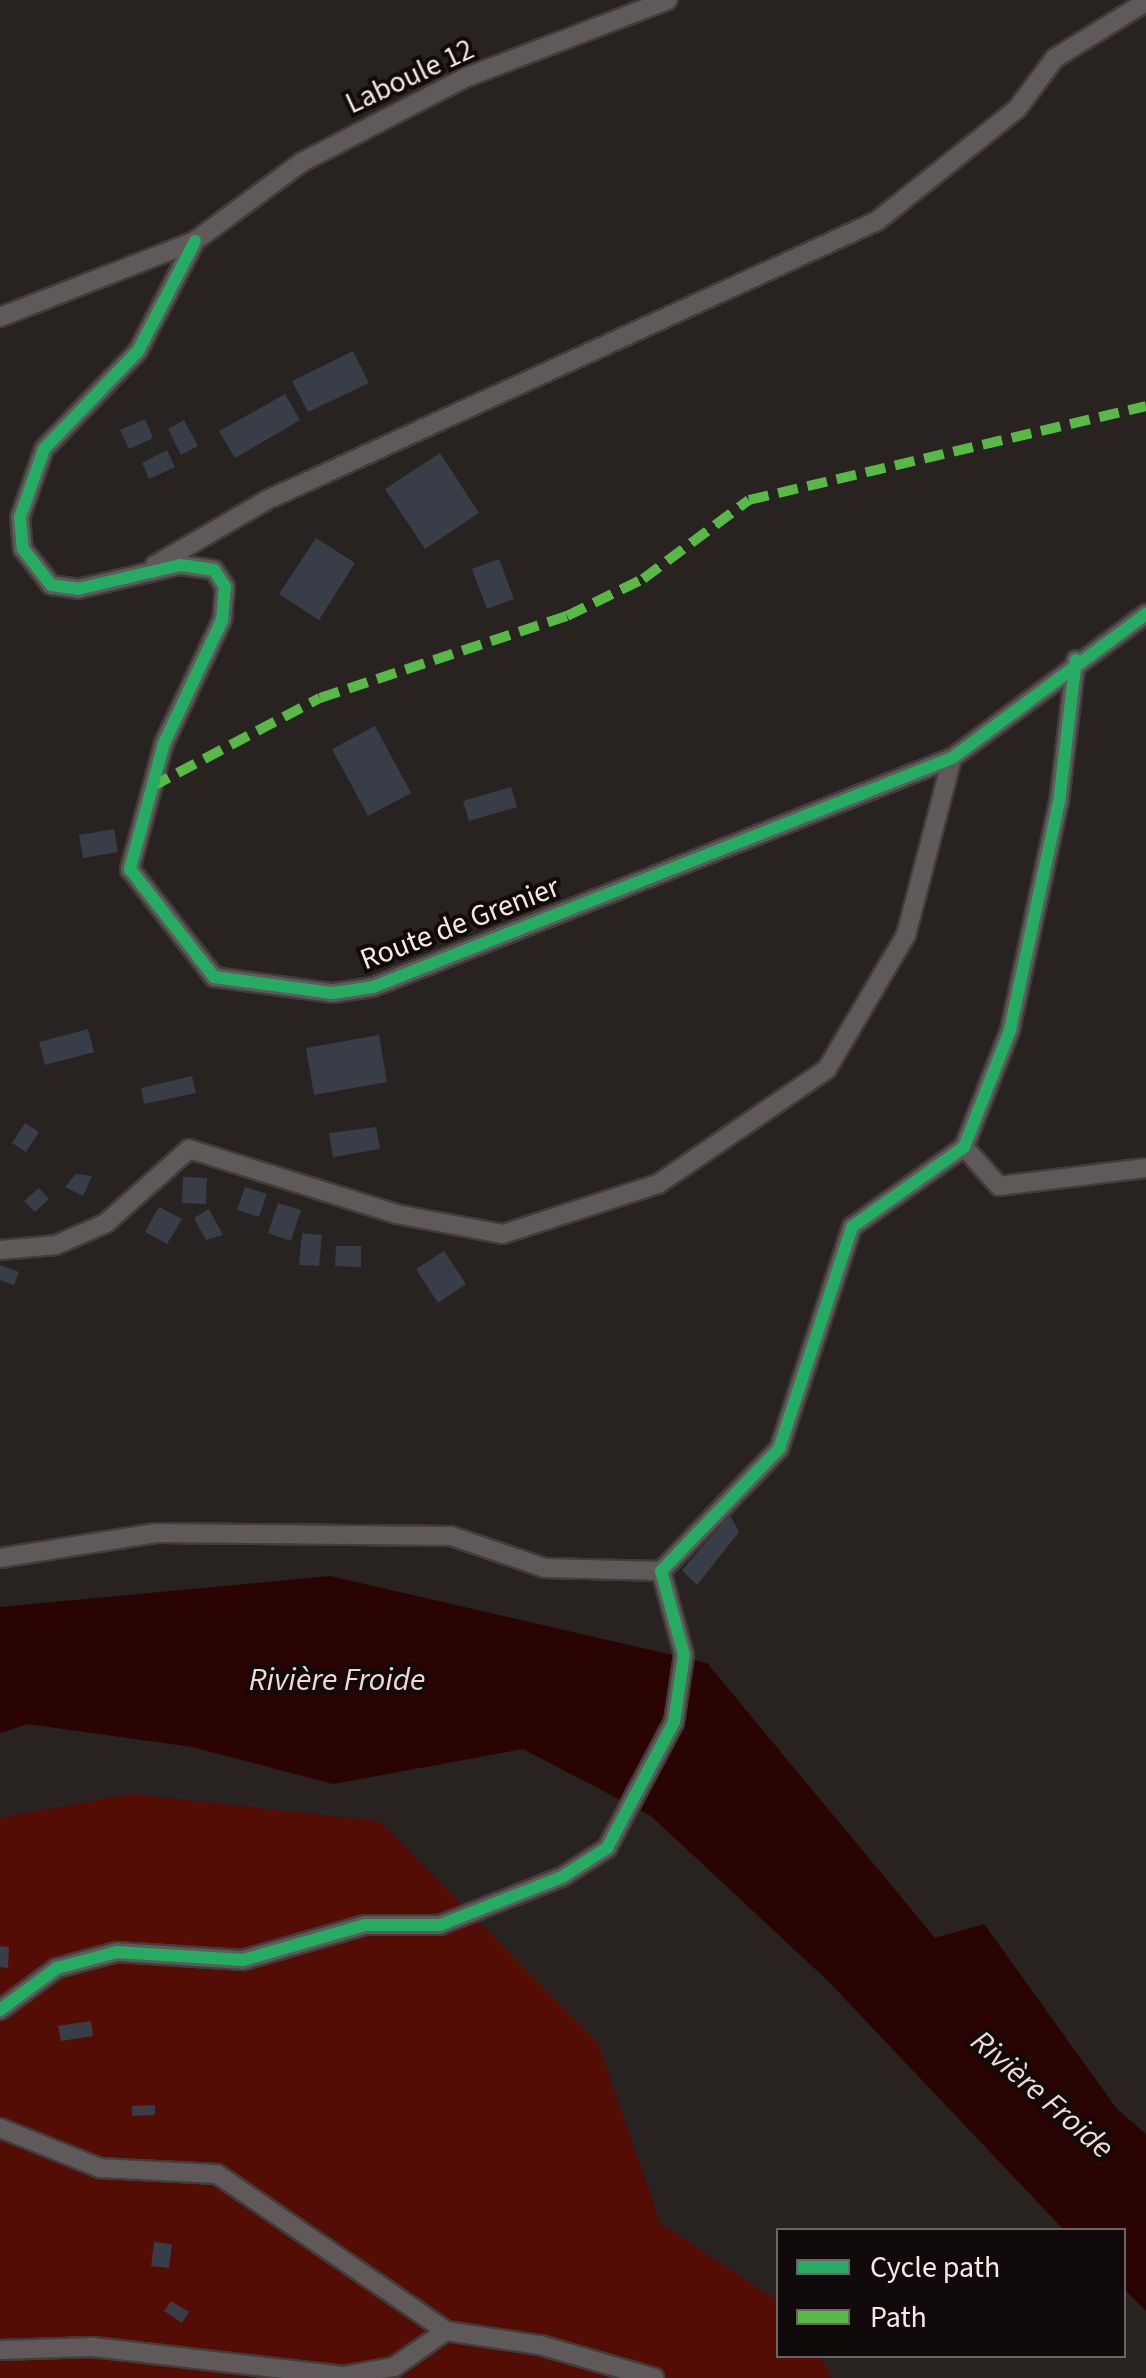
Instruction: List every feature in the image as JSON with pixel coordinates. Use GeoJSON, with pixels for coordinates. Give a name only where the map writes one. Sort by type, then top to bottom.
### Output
{"type":"FeatureCollection","features":[{"type":"Feature","properties":{"kind":"street","name":"Laboule 12"},"geometry":{"type":"LineString","coordinates":[[0,317],[195,241],[370,124],[668,0]]}},
{"type":"Feature","properties":{"kind":"street"},"geometry":{"type":"LineString","coordinates":[[141,573],[266,500],[877,222],[1017,109],[1055,58],[1146,2]]}},
{"type":"Feature","properties":{"kind":"street","name":"Route de Grenier"},"geometry":{"type":"LineString","coordinates":[[195,241],[138,351],[44,449],[20,518],[23,549],[51,585],[198,566],[225,587],[222,620],[164,742],[130,869],[194,957],[237,986],[373,987],[952,758],[1076,660],[1146,614]]}},
{"type":"Feature","properties":{"kind":"street"},"geometry":{"type":"LineString","coordinates":[[0,1558],[156,1533],[451,1536],[544,1568],[661,1571],[779,1449],[852,1228],[964,1147],[1010,1030],[1059,802],[1076,660]]}},
{"type":"Feature","properties":{"kind":"street"},"geometry":{"type":"LineString","coordinates":[[0,1250],[56,1245],[106,1223],[189,1149],[396,1214],[503,1234],[658,1184],[827,1069],[906,935],[952,758]]}},
{"type":"Feature","properties":{"kind":"street"},"geometry":{"type":"LineString","coordinates":[[964,1147],[999,1186],[1146,1168]]}},
{"type":"Feature","properties":{"kind":"street"},"geometry":{"type":"LineString","coordinates":[[0,2010],[57,1968],[117,1952],[244,1960],[365,1926],[440,1925],[562,1877],[607,1848],[674,1722],[684,1656],[661,1571]]}},
{"type":"Feature","properties":{"kind":"street"},"geometry":{"type":"LineString","coordinates":[[0,2128],[100,2168],[217,2174],[446,2331],[540,2345],[654,2378]]}},
{"type":"Feature","properties":{"kind":"street"},"geometry":{"type":"LineString","coordinates":[[0,2350],[93,2347],[343,2376],[394,2367],[446,2331]]}},
{"type":"Feature","properties":{"kind":"shaded area"},"geometry":{"type":"Polygon","coordinates":[[[131,1794],[379,1821],[598,2043],[660,2223],[776,2300],[776,2358],[822,2358],[832,2378],[0,2378],[0,1818],[131,1794]]]}},
{"type":"Feature","properties":{"kind":"water","name":"Rivière Froide"},"geometry":{"type":"Polygon","coordinates":[[[330,1576],[707,1663],[935,1938],[984,1924],[1117,2109],[1146,2134],[1146,2311],[1126,2291],[1126,2228],[1062,2228],[828,1981],[651,1816],[523,1749],[333,1784],[192,1747],[28,1724],[0,1733],[0,1607],[330,1576]]]}},
{"type":"Feature","properties":{"kind":"building"},"geometry":{"type":"Polygon","coordinates":[[[353,351],[369,383],[308,412],[292,381],[353,351]]]}},
{"type":"Feature","properties":{"kind":"building"},"geometry":{"type":"Polygon","coordinates":[[[285,394],[300,420],[235,458],[219,431],[285,394]]]}},
{"type":"Feature","properties":{"kind":"building"},"geometry":{"type":"Polygon","coordinates":[[[145,419],[153,438],[129,449],[120,430],[145,419]]]}},
{"type":"Feature","properties":{"kind":"building"},"geometry":{"type":"Polygon","coordinates":[[[184,420],[198,446],[181,455],[168,429],[184,420]]]}},
{"type":"Feature","properties":{"kind":"building"},"geometry":{"type":"Polygon","coordinates":[[[167,450],[175,467],[149,479],[142,463],[167,450]]]}},
{"type":"Feature","properties":{"kind":"building"},"geometry":{"type":"Polygon","coordinates":[[[440,453],[479,513],[425,549],[385,489],[440,453]]]}},
{"type":"Feature","properties":{"kind":"building"},"geometry":{"type":"Polygon","coordinates":[[[316,538],[355,563],[319,620],[279,594],[316,538]]]}},
{"type":"Feature","properties":{"kind":"building"},"geometry":{"type":"Polygon","coordinates":[[[499,559],[514,599],[487,609],[472,569],[499,559]]]}},
{"type":"Feature","properties":{"kind":"building"},"geometry":{"type":"Polygon","coordinates":[[[375,726],[411,793],[368,816],[332,749],[375,726]]]}},
{"type":"Feature","properties":{"kind":"building"},"geometry":{"type":"Polygon","coordinates":[[[511,787],[517,807],[469,821],[463,801],[511,787]]]}},
{"type":"Feature","properties":{"kind":"building"},"geometry":{"type":"Polygon","coordinates":[[[114,829],[118,852],[83,858],[79,835],[114,829]]]}},
{"type":"Feature","properties":{"kind":"building"},"geometry":{"type":"Polygon","coordinates":[[[88,1029],[94,1052],[45,1065],[39,1042],[88,1029]]]}},
{"type":"Feature","properties":{"kind":"building"},"geometry":{"type":"Polygon","coordinates":[[[379,1035],[387,1082],[314,1095],[306,1048],[379,1035]]]}},
{"type":"Feature","properties":{"kind":"building"},"geometry":{"type":"Polygon","coordinates":[[[192,1076],[196,1093],[144,1104],[141,1088],[192,1076]]]}},
{"type":"Feature","properties":{"kind":"building"},"geometry":{"type":"Polygon","coordinates":[[[25,1123],[39,1132],[26,1152],[12,1143],[25,1123]]]}},
{"type":"Feature","properties":{"kind":"building"},"geometry":{"type":"Polygon","coordinates":[[[376,1127],[380,1149],[333,1157],[329,1133],[376,1127]]]}},
{"type":"Feature","properties":{"kind":"building"},"geometry":{"type":"Polygon","coordinates":[[[76,1174],[92,1176],[83,1196],[65,1187],[76,1174]]]}},
{"type":"Feature","properties":{"kind":"building"},"geometry":{"type":"Polygon","coordinates":[[[183,1177],[207,1178],[206,1204],[182,1203],[183,1177]]]}},
{"type":"Feature","properties":{"kind":"building"},"geometry":{"type":"Polygon","coordinates":[[[245,1187],[267,1194],[259,1217],[237,1210],[245,1187]]]}},
{"type":"Feature","properties":{"kind":"building"},"geometry":{"type":"Polygon","coordinates":[[[39,1188],[49,1199],[35,1212],[24,1201],[39,1188]]]}},
{"type":"Feature","properties":{"kind":"building"},"geometry":{"type":"Polygon","coordinates":[[[278,1203],[301,1210],[291,1241],[268,1233],[278,1203]]]}},
{"type":"Feature","properties":{"kind":"building"},"geometry":{"type":"Polygon","coordinates":[[[159,1207],[182,1219],[167,1244],[145,1232],[159,1207]]]}},
{"type":"Feature","properties":{"kind":"building"},"geometry":{"type":"Polygon","coordinates":[[[209,1209],[223,1235],[206,1240],[194,1218],[209,1209]]]}},
{"type":"Feature","properties":{"kind":"building"},"geometry":{"type":"Polygon","coordinates":[[[302,1233],[322,1235],[319,1266],[299,1265],[302,1233]]]}},
{"type":"Feature","properties":{"kind":"building"},"geometry":{"type":"Polygon","coordinates":[[[336,1246],[361,1246],[361,1267],[335,1266],[336,1246]]]}},
{"type":"Feature","properties":{"kind":"building"},"geometry":{"type":"Polygon","coordinates":[[[444,1251],[466,1284],[438,1303],[416,1269],[444,1251]]]}},
{"type":"Feature","properties":{"kind":"building"},"geometry":{"type":"Polygon","coordinates":[[[0,1265],[19,1272],[14,1285],[0,1280],[0,1265]]]}},
{"type":"Feature","properties":{"kind":"building"},"geometry":{"type":"Polygon","coordinates":[[[730,1515],[739,1532],[697,1585],[682,1570],[730,1515]]]}},
{"type":"Feature","properties":{"kind":"building"},"geometry":{"type":"Polygon","coordinates":[[[0,1946],[9,1947],[8,1968],[0,1967],[0,1946]]]}},
{"type":"Feature","properties":{"kind":"building"},"geometry":{"type":"Polygon","coordinates":[[[91,2021],[93,2036],[61,2041],[58,2026],[91,2021]]]}},
{"type":"Feature","properties":{"kind":"building"},"geometry":{"type":"Polygon","coordinates":[[[155,2105],[155,2115],[132,2116],[132,2106],[155,2105]]]}},
{"type":"Feature","properties":{"kind":"building"},"geometry":{"type":"Polygon","coordinates":[[[154,2242],[172,2244],[169,2268],[151,2266],[154,2242]]]}},
{"type":"Feature","properties":{"kind":"building"},"geometry":{"type":"Polygon","coordinates":[[[171,2301],[189,2312],[182,2323],[164,2311],[171,2301]]]}},
{"type":"Feature","properties":{"kind":"marked path"},"geometry":{"type":"LineString","coordinates":[[151,787],[320,698],[567,616],[643,579],[749,500],[1146,406]]}},
{"type":"Feature","properties":{"kind":"cycle path"},"geometry":{"type":"LineString","coordinates":[[195,241],[138,351],[44,449],[20,517],[23,549],[51,585],[78,589],[180,565],[214,570],[225,587],[222,620],[164,743],[130,869],[214,977],[333,993],[373,987],[952,758],[1146,614]]}},
{"type":"Feature","properties":{"kind":"cycle path"},"geometry":{"type":"LineString","coordinates":[[0,2010],[57,1968],[117,1952],[243,1960],[365,1925],[440,1925],[562,1877],[607,1848],[674,1722],[684,1655],[661,1571],[779,1449],[852,1227],[964,1147],[1010,1030],[1059,802],[1076,660]]}}]}
